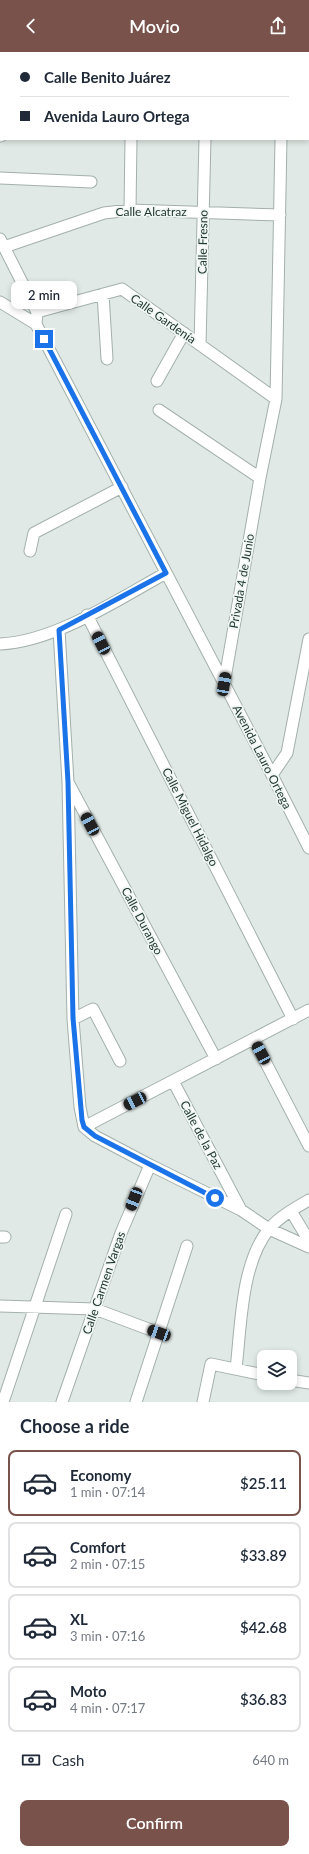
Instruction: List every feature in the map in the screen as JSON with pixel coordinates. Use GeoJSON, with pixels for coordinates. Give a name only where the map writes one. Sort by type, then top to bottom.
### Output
{"type":"FeatureCollection","features":[{"type":"Feature","properties":{"kind":"street"},"geometry":{"type":"LineString","coordinates":[[0,99],[0,105]]}},
{"type":"Feature","properties":{"kind":"street"},"geometry":{"type":"LineString","coordinates":[[130,210],[132,140]]}},
{"type":"Feature","properties":{"kind":"street","name":"Calle Fresno"},"geometry":{"type":"LineString","coordinates":[[200,345],[205,140]]}},
{"type":"Feature","properties":{"kind":"street","name":"Privada 4 de Junio"},"geometry":{"type":"LineString","coordinates":[[224,684],[260,478],[276,399],[281,140]]}},
{"type":"Feature","properties":{"kind":"street"},"geometry":{"type":"LineString","coordinates":[[0,178],[91,182]]}},
{"type":"Feature","properties":{"kind":"street","name":"Calle Alcatraz"},"geometry":{"type":"LineString","coordinates":[[2,243],[104,213],[130,210],[280,216]]}},
{"type":"Feature","properties":{"kind":"street"},"geometry":{"type":"LineString","coordinates":[[0,302],[36,324],[37,312],[2,243]]}},
{"type":"Feature","properties":{"kind":"street","name":"Calle Gardenía"},"geometry":{"type":"LineString","coordinates":[[37,312],[122,289],[276,399]]}},
{"type":"Feature","properties":{"kind":"street"},"geometry":{"type":"LineString","coordinates":[[103,294],[107,359]]}},
{"type":"Feature","properties":{"kind":"street","name":"Avenida Lauro Ortega"},"geometry":{"type":"LineString","coordinates":[[36,324],[309,848]]}},
{"type":"Feature","properties":{"kind":"street"},"geometry":{"type":"LineString","coordinates":[[156,381],[184,333]]}},
{"type":"Feature","properties":{"kind":"street"},"geometry":{"type":"LineString","coordinates":[[159,410],[260,478]]}},
{"type":"Feature","properties":{"kind":"street"},"geometry":{"type":"LineString","coordinates":[[30,551],[34,533],[122,487]]}},
{"type":"Feature","properties":{"kind":"street"},"geometry":{"type":"LineString","coordinates":[[0,644],[19,642],[59,630],[166,573]]}},
{"type":"Feature","properties":{"kind":"street","name":"Calle Miguel Hidalgo"},"geometry":{"type":"LineString","coordinates":[[87,615],[293,1019]]}},
{"type":"Feature","properties":{"kind":"street"},"geometry":{"type":"LineString","coordinates":[[59,630],[68,782],[73,1018],[80,1107],[84,1127],[95,1136],[241,1210],[269,1229],[309,1247]]}},
{"type":"Feature","properties":{"kind":"street"},"geometry":{"type":"LineString","coordinates":[[272,775],[287,753],[309,639]]}},
{"type":"Feature","properties":{"kind":"street","name":"Calle Durango"},"geometry":{"type":"LineString","coordinates":[[68,782],[216,1059]]}},
{"type":"Feature","properties":{"kind":"street"},"geometry":{"type":"LineString","coordinates":[[73,1018],[93,1009],[120,1061]]}},
{"type":"Feature","properties":{"kind":"street"},"geometry":{"type":"LineString","coordinates":[[84,1127],[254,1040],[309,1010]]}},
{"type":"Feature","properties":{"kind":"street"},"geometry":{"type":"LineString","coordinates":[[254,1040],[309,1146]]}},
{"type":"Feature","properties":{"kind":"street","name":"Calle de la Paz"},"geometry":{"type":"LineString","coordinates":[[173,1081],[241,1210]]}},
{"type":"Feature","properties":{"kind":"street","name":"Calle Carmen Vargas"},"geometry":{"type":"LineString","coordinates":[[62,1402],[121,1233],[150,1165]]}},
{"type":"Feature","properties":{"kind":"street"},"geometry":{"type":"LineString","coordinates":[[236,1369],[246,1279],[250,1265],[269,1229],[291,1211],[309,1200]]}},
{"type":"Feature","properties":{"kind":"street"},"geometry":{"type":"LineString","coordinates":[[291,1211],[309,1241]]}},
{"type":"Feature","properties":{"kind":"street"},"geometry":{"type":"LineString","coordinates":[[3,1402],[66,1214]]}},
{"type":"Feature","properties":{"kind":"street"},"geometry":{"type":"LineString","coordinates":[[136,1402],[187,1246]]}},
{"type":"Feature","properties":{"kind":"street"},"geometry":{"type":"LineString","coordinates":[[0,1306],[95,1309],[159,1333]]}},
{"type":"Feature","properties":{"kind":"street"},"geometry":{"type":"LineString","coordinates":[[203,1402],[211,1364],[257,1373]]}},
{"type":"Feature","properties":{"kind":"street"},"geometry":{"type":"LineString","coordinates":[[297,1381],[307,1383]]}},
{"type":"Feature","properties":{"kind":"route"},"geometry":{"type":"LineString","coordinates":[[44,339],[166,573],[59,630],[68,782],[73,1018],[82,1120],[84,1127],[95,1136],[215,1198]]}}]}
